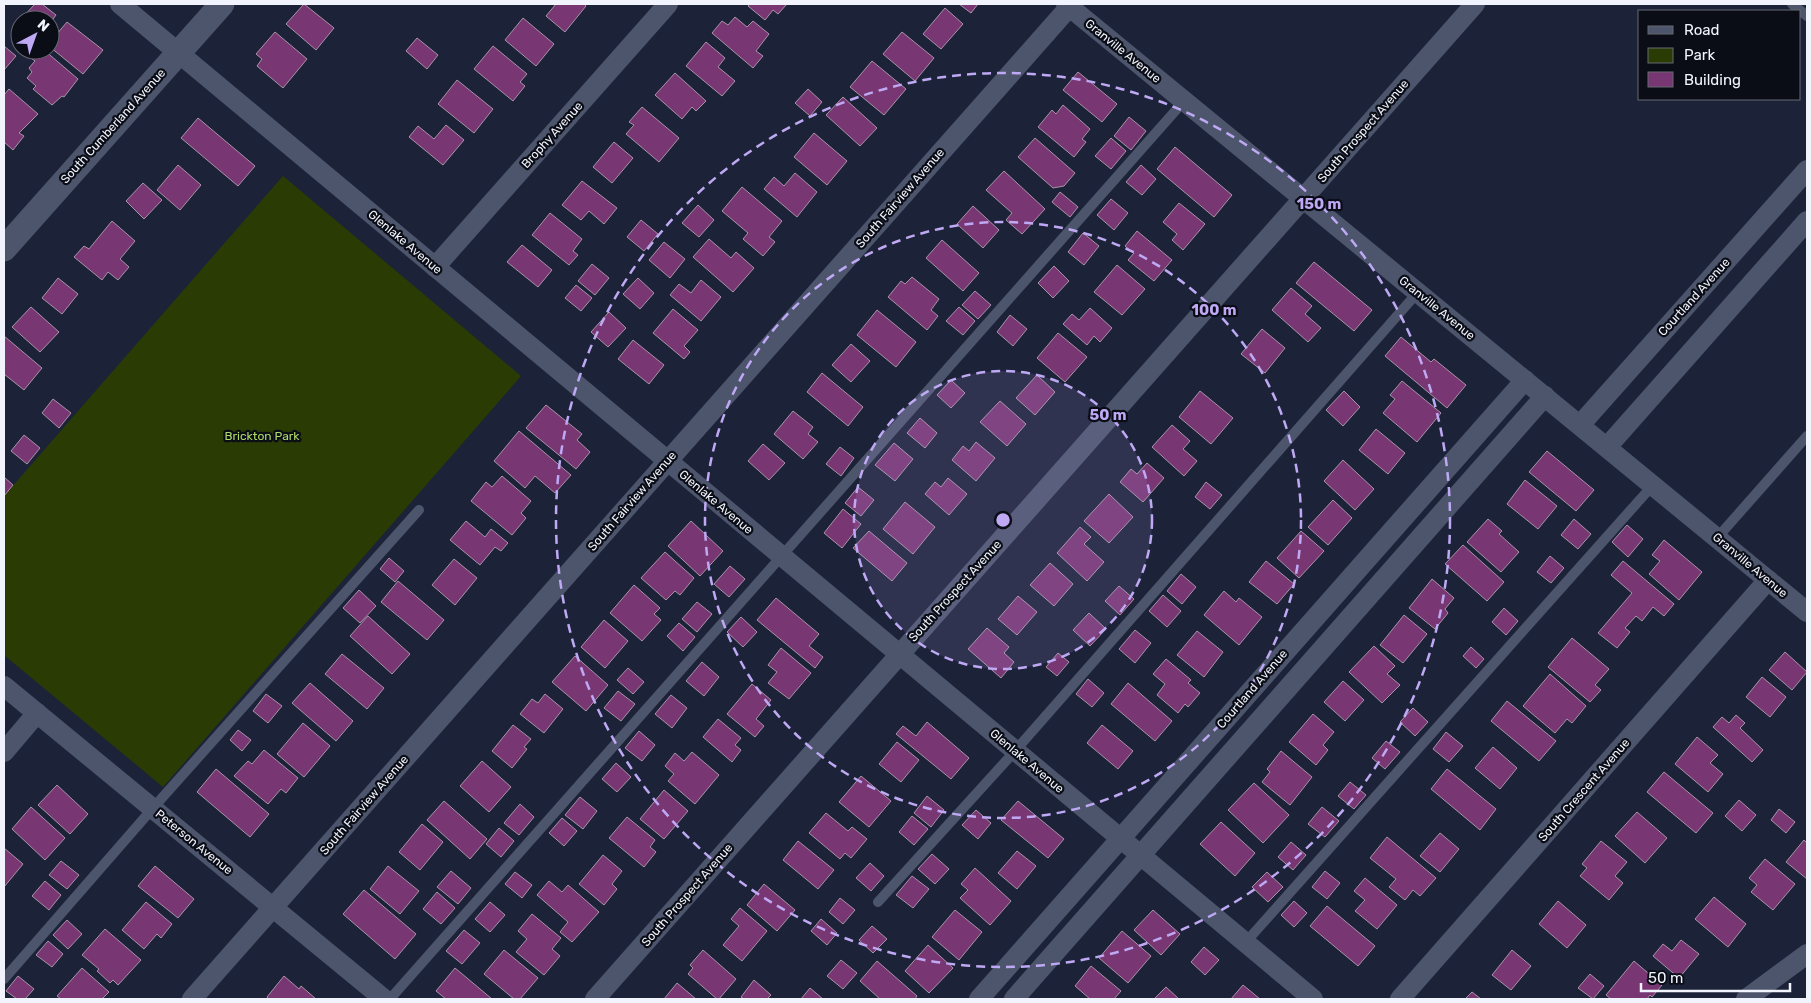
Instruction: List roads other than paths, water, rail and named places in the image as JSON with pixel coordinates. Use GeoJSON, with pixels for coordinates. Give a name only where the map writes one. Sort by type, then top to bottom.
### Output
{"type":"FeatureCollection","features":[{"type":"Feature","properties":{"kind":"street","name":"Glenlake Avenue"},"geometry":{"type":"LineString","coordinates":[[120,4],[1313,999]]}},
{"type":"Feature","properties":{"kind":"street","name":"South Cumberland Avenue"},"geometry":{"type":"LineString","coordinates":[[4,249],[222,4]]}},
{"type":"Feature","properties":{"kind":"street","name":"Brophy Avenue"},"geometry":{"type":"LineString","coordinates":[[435,267],[668,4]]}},
{"type":"Feature","properties":{"kind":"street","name":"South Prospect Avenue"},"geometry":{"type":"LineString","coordinates":[[595,999],[1475,4]]}},
{"type":"Feature","properties":{"kind":"street","name":"Granville Avenue"},"geometry":{"type":"LineString","coordinates":[[1069,5],[1807,612]]}},
{"type":"Feature","properties":{"kind":"street","name":"South Fairview Avenue"},"geometry":{"type":"LineString","coordinates":[[192,999],[1069,5]]}},
{"type":"Feature","properties":{"kind":"street","name":"Courtland Avenue"},"geometry":{"type":"LineString","coordinates":[[1580,425],[1807,170]]}},
{"type":"Feature","properties":{"kind":"street"},"geometry":{"type":"LineString","coordinates":[[1607,447],[1807,221]]}},
{"type":"Feature","properties":{"kind":"street","name":"Courtland Avenue"},"geometry":{"type":"LineString","coordinates":[[979,999],[1524,380]]}},
{"type":"Feature","properties":{"kind":"street"},"geometry":{"type":"LineString","coordinates":[[1014,999],[1545,396]]}},
{"type":"Feature","properties":{"kind":"street","name":"South Crescent Avenue"},"geometry":{"type":"LineString","coordinates":[[1400,999],[1768,580]]}},
{"type":"Feature","properties":{"kind":"street","name":"Peterson Avenue"},"geometry":{"type":"LineString","coordinates":[[4,686],[384,999]]}},
{"type":"Feature","properties":{"kind":"street"},"geometry":{"type":"LineString","coordinates":[[4,752],[37,713]]}},
{"type":"Feature","properties":{"kind":"street"},"geometry":{"type":"LineString","coordinates":[[1746,999],[1807,954]]}},
{"type":"Feature","properties":{"kind":"lane"},"geometry":{"type":"LineString","coordinates":[[390,999],[1184,100]]}},
{"type":"Feature","properties":{"kind":"lane"},"geometry":{"type":"LineString","coordinates":[[878,902],[1015,751],[1418,292]]}},
{"type":"Feature","properties":{"kind":"lane"},"geometry":{"type":"LineString","coordinates":[[1717,538],[1807,436]]}},
{"type":"Feature","properties":{"kind":"lane"},"geometry":{"type":"LineString","coordinates":[[1245,942],[1652,485]]}},
{"type":"Feature","properties":{"kind":"lane"},"geometry":{"type":"LineString","coordinates":[[4,979],[153,808],[419,510]]}},
{"type":"Feature","properties":{"kind":"park label","name":"Brickton Park"},"geometry":{"type":"Point","coordinates":[262,436]}}]}
